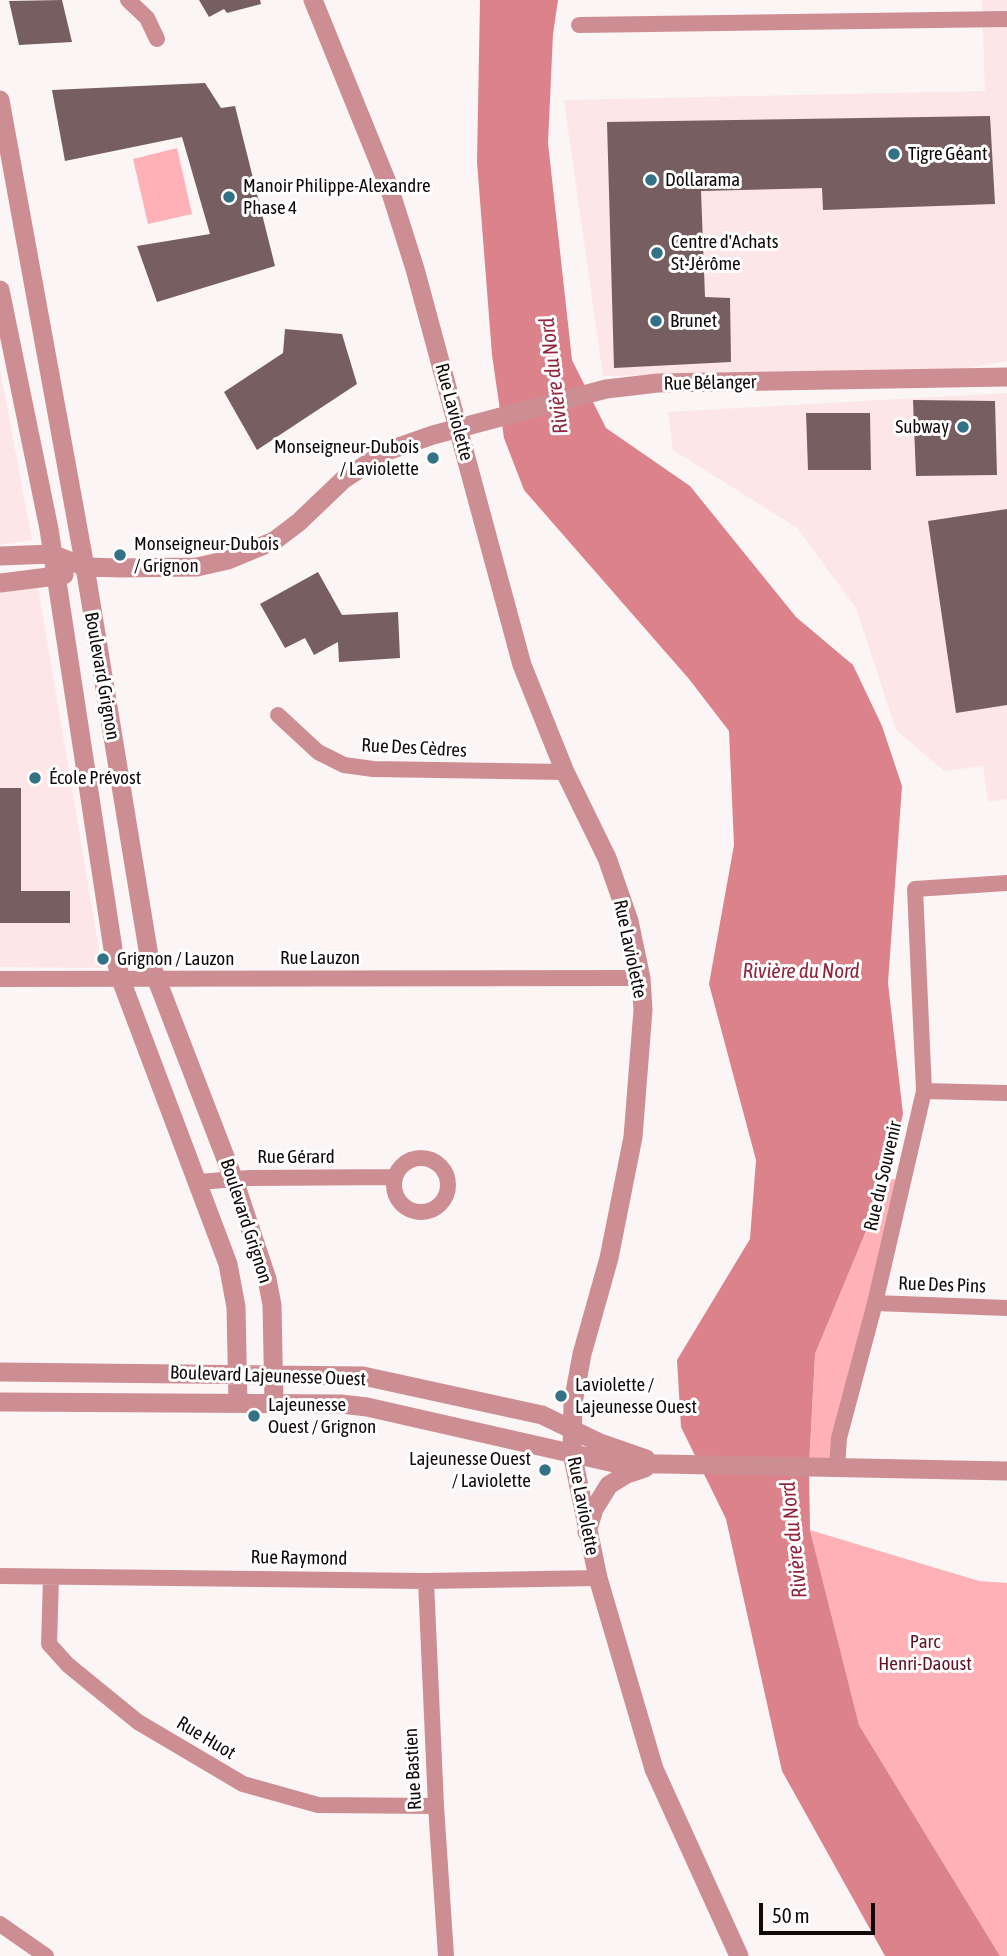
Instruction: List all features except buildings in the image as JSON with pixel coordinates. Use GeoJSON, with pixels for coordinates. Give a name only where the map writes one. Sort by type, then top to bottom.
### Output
{"type":"FeatureCollection","features":[{"type":"Feature","properties":{"kind":"street"},"geometry":{"type":"LineString","coordinates":[[128,0],[147,18],[157,39]]}},
{"type":"Feature","properties":{"kind":"street","name":"Rue Laviolette"},"geometry":{"type":"LineString","coordinates":[[313,0],[389,187],[415,269],[522,665],[565,772],[607,858],[629,921],[640,978],[642,1043],[633,1137],[609,1258],[582,1354],[572,1427],[572,1453],[586,1533],[654,1769],[739,1956]]}},
{"type":"Feature","properties":{"kind":"street"},"geometry":{"type":"LineString","coordinates":[[579,25],[1007,19]]}},
{"type":"Feature","properties":{"kind":"street","name":"Boulevard Grignon"},"geometry":{"type":"LineString","coordinates":[[0,100],[85,567],[150,962],[234,1180],[267,1279],[272,1305],[274,1404]]}},
{"type":"Feature","properties":{"kind":"street","name":"Boulevard Grignon"},"geometry":{"type":"LineString","coordinates":[[0,290],[52,554],[113,950],[121,980],[198,1182],[233,1286],[238,1403]]}},
{"type":"Feature","properties":{"kind":"street","name":"Rue Bélanger"},"geometry":{"type":"LineString","coordinates":[[966,378],[1007,370]]}},
{"type":"Feature","properties":{"kind":"street","name":"Rue Bélanger"},"geometry":{"type":"LineString","coordinates":[[85,567],[197,567],[251,552],[274,541],[299,522],[365,463],[405,444],[606,389],[659,383],[1007,377]]}},
{"type":"Feature","properties":{"kind":"street"},"geometry":{"type":"LineString","coordinates":[[0,556],[52,554],[85,567]]}},
{"type":"Feature","properties":{"kind":"street"},"geometry":{"type":"LineString","coordinates":[[0,583],[54,578],[85,567]]}},
{"type":"Feature","properties":{"kind":"street","name":"Rue Des Cèdres"},"geometry":{"type":"LineString","coordinates":[[278,715],[318,752],[344,765],[373,769],[565,772]]}},
{"type":"Feature","properties":{"kind":"street","name":"Rue du Souvenir"},"geometry":{"type":"LineString","coordinates":[[837,1468],[839,1438],[875,1303],[924,1091],[915,889],[1007,883]]}},
{"type":"Feature","properties":{"kind":"street","name":"Rue Lauzon"},"geometry":{"type":"LineString","coordinates":[[0,979],[640,978]]}},
{"type":"Feature","properties":{"kind":"street"},"geometry":{"type":"LineString","coordinates":[[924,1091],[1007,1093]]}},
{"type":"Feature","properties":{"kind":"street","name":"Rue Gérard"},"geometry":{"type":"LineString","coordinates":[[198,1182],[395,1177]]}},
{"type":"Feature","properties":{"kind":"street","name":"Rue Des Pins"},"geometry":{"type":"LineString","coordinates":[[875,1303],[1007,1308]]}},
{"type":"Feature","properties":{"kind":"street","name":"Boulevard Lajeunesse Ouest"},"geometry":{"type":"LineString","coordinates":[[0,1372],[274,1373],[363,1377],[542,1415],[572,1427],[600,1443],[669,1465]]}},
{"type":"Feature","properties":{"kind":"street","name":"Boulevard Lajeunesse Ouest"},"geometry":{"type":"LineString","coordinates":[[0,1402],[367,1406],[614,1463],[669,1465]]}},
{"type":"Feature","properties":{"kind":"street"},"geometry":{"type":"LineString","coordinates":[[586,1533],[594,1509],[609,1485],[627,1474],[669,1465],[1007,1471]]}},
{"type":"Feature","properties":{"kind":"street","name":"Rue Raymond"},"geometry":{"type":"LineString","coordinates":[[0,1576],[426,1581],[598,1578]]}},
{"type":"Feature","properties":{"kind":"street","name":"Rue Huot"},"geometry":{"type":"LineString","coordinates":[[51,1577],[49,1644],[68,1665],[138,1722],[243,1784],[255,1788],[318,1805],[436,1806]]}},
{"type":"Feature","properties":{"kind":"street","name":"Rue Bastien"},"geometry":{"type":"LineString","coordinates":[[426,1581],[446,1956]]}},
{"type":"Feature","properties":{"kind":"street"},"geometry":{"type":"LineString","coordinates":[[0,1924],[46,1956]]}},
{"type":"Feature","properties":{"kind":"shaded area"},"geometry":{"type":"Polygon","coordinates":[[[982,0],[1007,0],[1007,361],[963,369],[603,376],[564,100],[985,91],[982,0]]]}},
{"type":"Feature","properties":{"kind":"shaded area"},"geometry":{"type":"Polygon","coordinates":[[[0,369],[32,540],[0,545],[0,369]]]}},
{"type":"Feature","properties":{"kind":"shaded area"},"geometry":{"type":"Polygon","coordinates":[[[1007,393],[1007,799],[988,802],[983,766],[944,771],[896,730],[856,608],[797,528],[673,450],[668,412],[1007,393]]]}},
{"type":"Feature","properties":{"kind":"shaded area","name":"École Prévost"},"geometry":{"type":"Polygon","coordinates":[[[38,587],[102,968],[0,967],[0,590],[38,587]]]}},
{"type":"Feature","properties":{"kind":"green space"},"geometry":{"type":"Polygon","coordinates":[[[177,148],[192,214],[148,224],[133,159],[177,148]]]}},
{"type":"Feature","properties":{"kind":"green space"},"geometry":{"type":"Polygon","coordinates":[[[888,1178],[903,1181],[837,1468],[809,1466],[815,1354],[888,1178]]]}},
{"type":"Feature","properties":{"kind":"green space","name":"Parc Henri-Daoust"},"geometry":{"type":"Polygon","coordinates":[[[810,1530],[979,1581],[1007,1583],[1007,1956],[1000,1956],[859,1725],[810,1530]]]}},
{"type":"Feature","properties":{"kind":"water","name":"Rivière du Nord"},"geometry":{"type":"Polygon","coordinates":[[[480,0],[558,0],[553,34],[548,143],[572,360],[606,428],[690,486],[796,617],[853,665],[882,726],[902,786],[888,983],[903,1114],[888,1178],[815,1354],[809,1466],[810,1530],[859,1725],[1000,1956],[885,1956],[782,1771],[726,1519],[681,1427],[677,1360],[750,1239],[756,1160],[709,984],[734,845],[729,731],[689,679],[524,490],[504,438],[492,355],[477,162],[480,0]]]}},
{"type":"Feature","properties":{"kind":"place","name":"Tigre Géant"},"geometry":{"type":"Point","coordinates":[894,154]}},
{"type":"Feature","properties":{"kind":"place","name":"Dollarama"},"geometry":{"type":"Point","coordinates":[651,180]}},
{"type":"Feature","properties":{"kind":"place","name":"Manoir Philippe-Alexandre Phase 4"},"geometry":{"type":"Point","coordinates":[229,197]}},
{"type":"Feature","properties":{"kind":"place","name":"Centre d'Achats St-Jérôme"},"geometry":{"type":"Point","coordinates":[657,253]}},
{"type":"Feature","properties":{"kind":"place","name":"Brunet"},"geometry":{"type":"Point","coordinates":[656,321]}},
{"type":"Feature","properties":{"kind":"place","name":"Subway"},"geometry":{"type":"Point","coordinates":[963,427]}},
{"type":"Feature","properties":{"kind":"place","name":"Monseigneur-Dubois / Laviolette"},"geometry":{"type":"Point","coordinates":[433,458]}},
{"type":"Feature","properties":{"kind":"place","name":"Monseigneur-Dubois / Grignon"},"geometry":{"type":"Point","coordinates":[120,555]}},
{"type":"Feature","properties":{"kind":"place","name":"École Prévost"},"geometry":{"type":"Point","coordinates":[35,778]}},
{"type":"Feature","properties":{"kind":"place","name":"Grignon / Lauzon"},"geometry":{"type":"Point","coordinates":[103,959]}},
{"type":"Feature","properties":{"kind":"place","name":"Laviolette / Lajeunesse Ouest"},"geometry":{"type":"Point","coordinates":[561,1396]}},
{"type":"Feature","properties":{"kind":"place","name":"Lajeunesse Ouest / Grignon"},"geometry":{"type":"Point","coordinates":[254,1416]}},
{"type":"Feature","properties":{"kind":"place","name":"Lajeunesse Ouest / Laviolette"},"geometry":{"type":"Point","coordinates":[545,1470]}}]}
